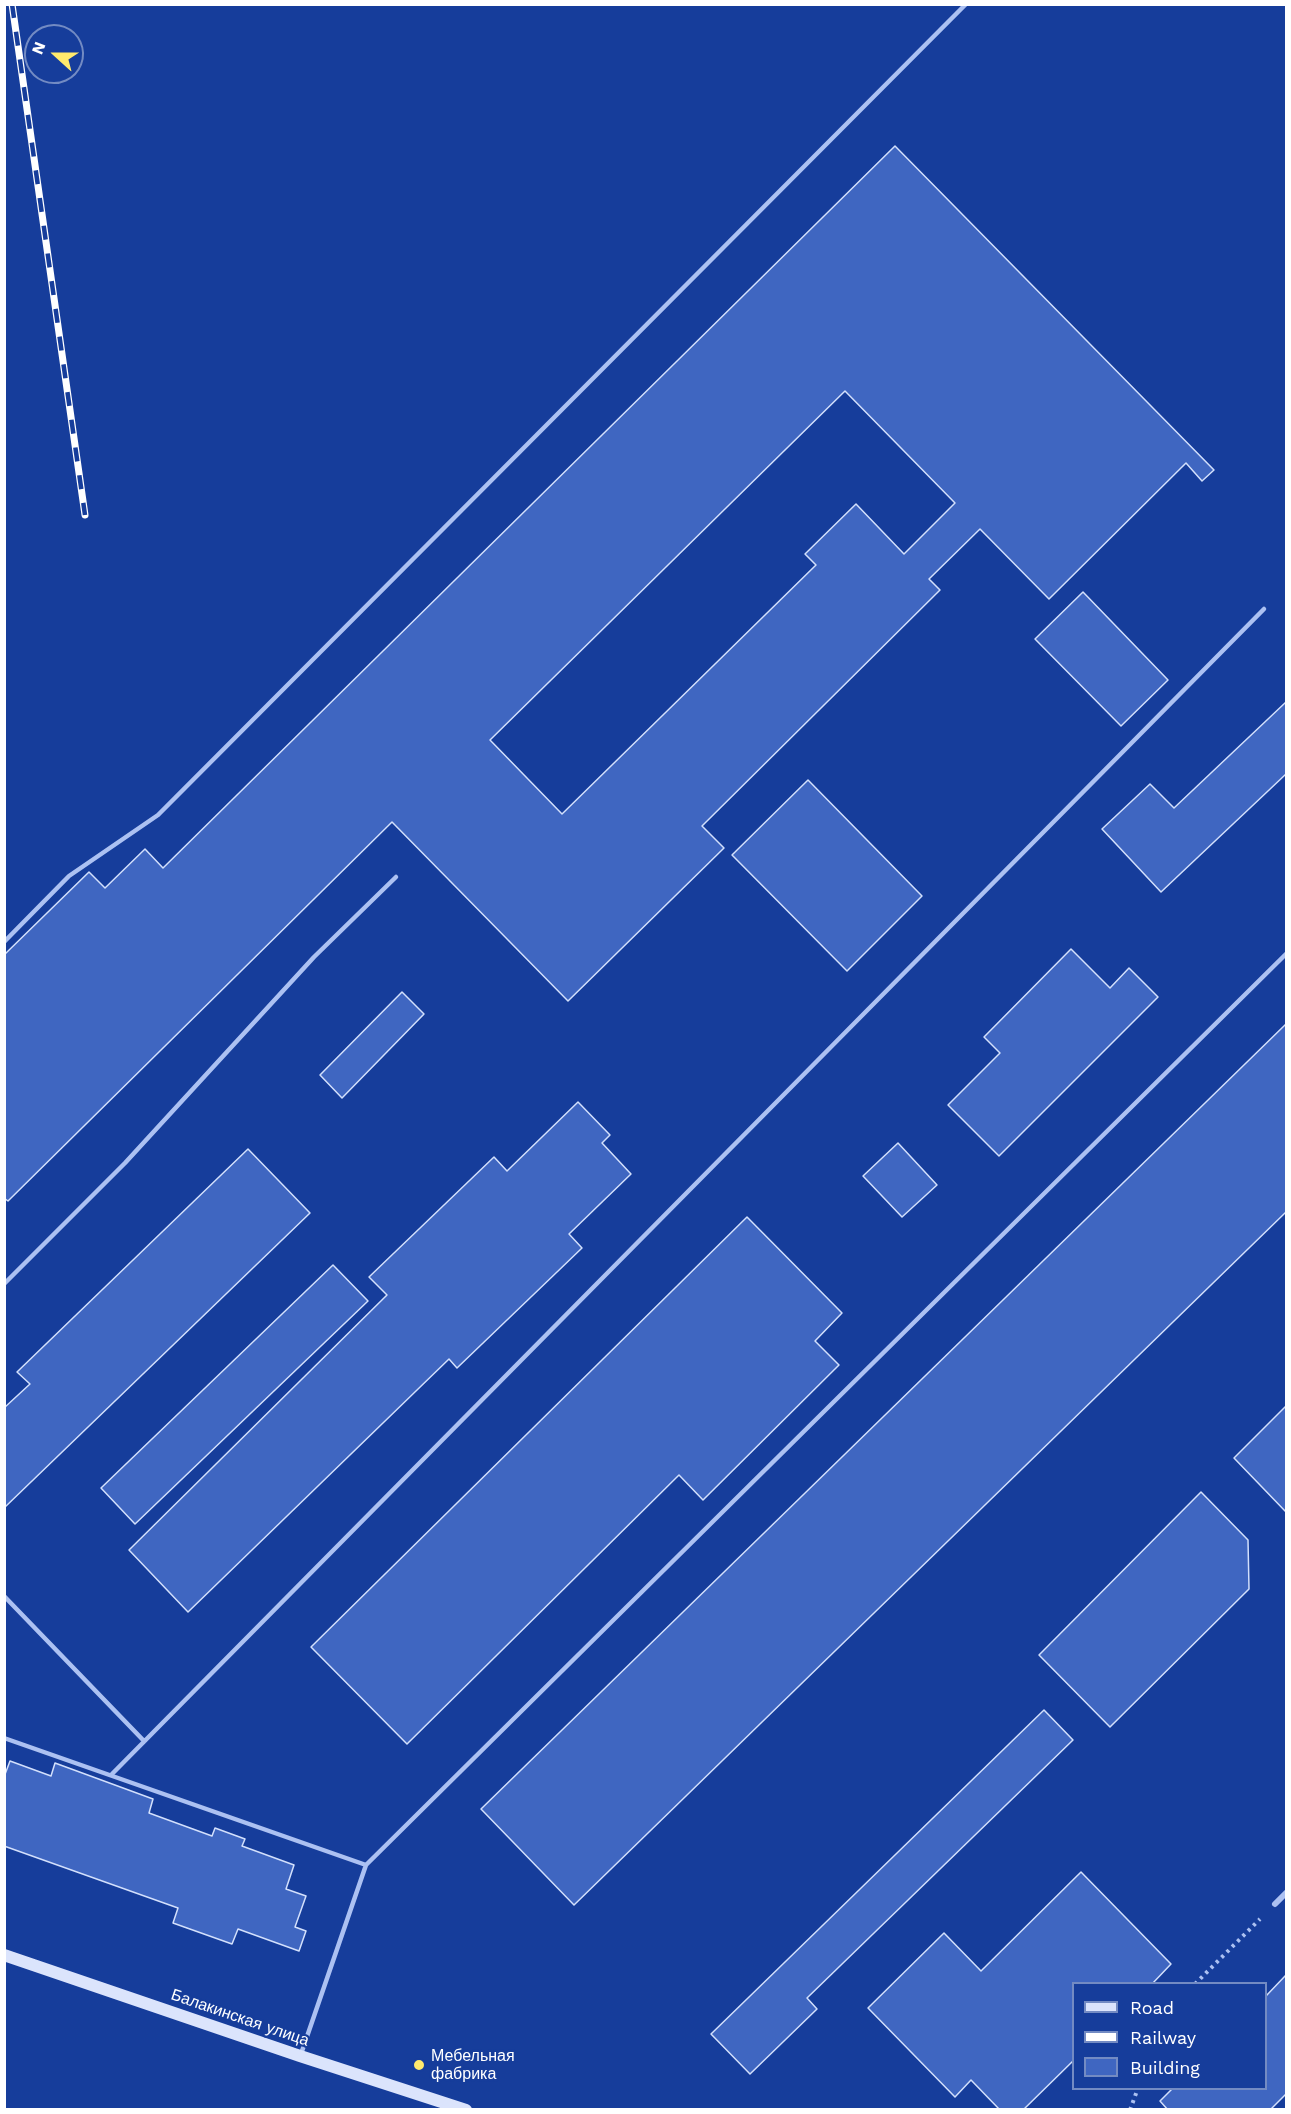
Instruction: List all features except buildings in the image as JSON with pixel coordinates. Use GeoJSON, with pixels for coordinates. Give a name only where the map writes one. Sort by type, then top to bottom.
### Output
{"type":"FeatureCollection","features":[{"type":"Feature","properties":{"kind":"main road","name":"Балакинская улица"},"geometry":{"type":"LineString","coordinates":[[4,1955],[300,2056],[466,2109]]}},
{"type":"Feature","properties":{"kind":"street"},"geometry":{"type":"LineString","coordinates":[[1275,1904],[1287,1893]]}},
{"type":"Feature","properties":{"kind":"lane"},"geometry":{"type":"LineString","coordinates":[[4,942],[69,876],[158,815],[966,4]]}},
{"type":"Feature","properties":{"kind":"lane"},"geometry":{"type":"LineString","coordinates":[[112,1774],[1264,609]]}},
{"type":"Feature","properties":{"kind":"lane"},"geometry":{"type":"LineString","coordinates":[[4,1284],[125,1163],[314,957],[396,877]]}},
{"type":"Feature","properties":{"kind":"lane"},"geometry":{"type":"LineString","coordinates":[[300,2056],[366,1865],[1287,954]]}},
{"type":"Feature","properties":{"kind":"lane"},"geometry":{"type":"LineString","coordinates":[[4,1596],[144,1741]]}},
{"type":"Feature","properties":{"kind":"lane"},"geometry":{"type":"LineString","coordinates":[[4,1738],[366,1865]]}},
{"type":"Feature","properties":{"kind":"path"},"geometry":{"type":"LineString","coordinates":[[1196,1982],[1275,1904]]}},
{"type":"Feature","properties":{"kind":"path"},"geometry":{"type":"LineString","coordinates":[[1130,2109],[1137,2090]]}},
{"type":"Feature","properties":{"kind":"railway"},"geometry":{"type":"LineString","coordinates":[[12,4],[85,515]]}},
{"type":"Feature","properties":{"kind":"place","name":"Мебельная фабрика"},"geometry":{"type":"Point","coordinates":[419,2065]}}]}
